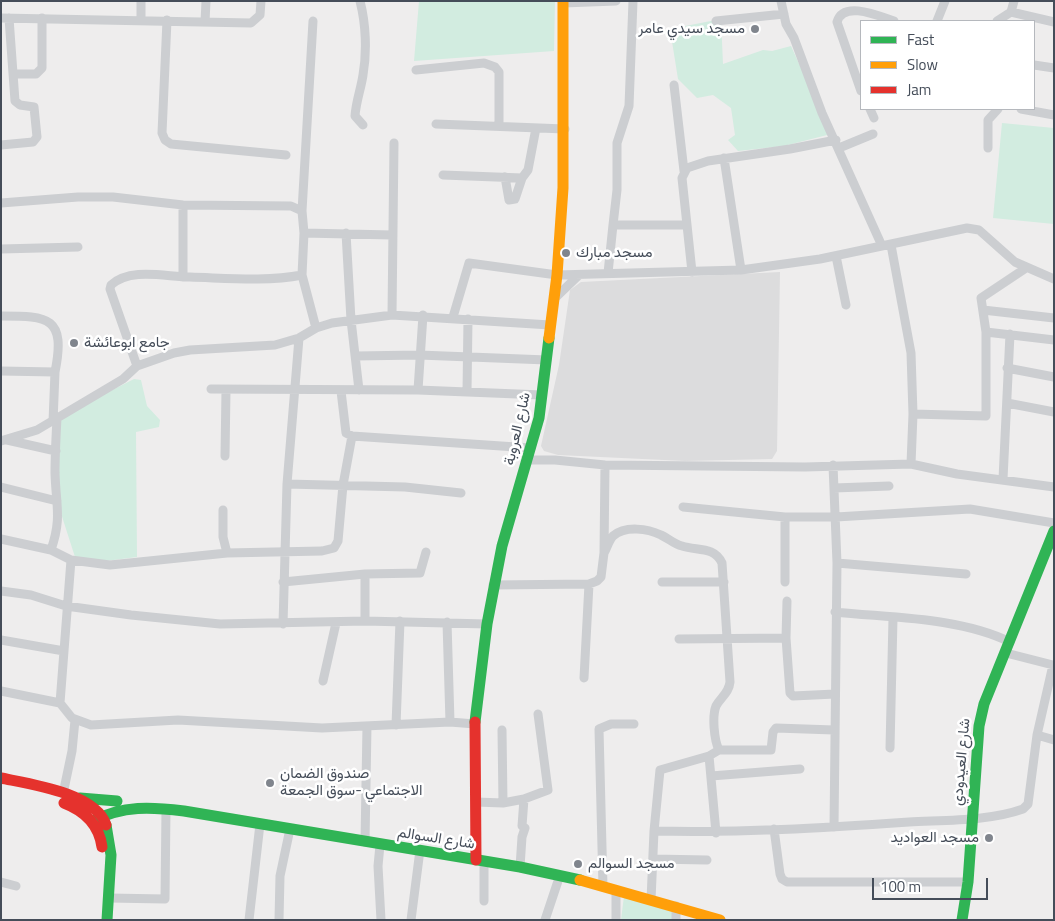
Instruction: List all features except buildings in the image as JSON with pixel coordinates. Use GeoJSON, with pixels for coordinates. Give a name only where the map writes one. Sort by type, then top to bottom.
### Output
{"type":"FeatureCollection","features":[{"type":"Feature","properties":{"kind":"street"},"geometry":{"type":"LineString","coordinates":[[140,19],[141,1]]}},
{"type":"Feature","properties":{"kind":"street"},"geometry":{"type":"LineString","coordinates":[[205,22],[206,1]]}},
{"type":"Feature","properties":{"kind":"street"},"geometry":{"type":"LineString","coordinates":[[1,145],[33,142],[37,137],[34,107],[16,103],[5,18],[254,22],[260,15],[261,1]]}},
{"type":"Feature","properties":{"kind":"street"},"geometry":{"type":"LineString","coordinates":[[360,1],[364,23],[364,56],[363,74],[356,102],[355,116],[363,125]]}},
{"type":"Feature","properties":{"kind":"street"},"geometry":{"type":"LineString","coordinates":[[563,2],[616,1]]}},
{"type":"Feature","properties":{"kind":"street"},"geometry":{"type":"LineString","coordinates":[[608,273],[617,190],[617,143],[629,106],[633,1]]}},
{"type":"Feature","properties":{"kind":"street"},"geometry":{"type":"LineString","coordinates":[[781,1],[786,24],[794,38],[822,113],[887,245],[910,343],[913,414],[911,464]]}},
{"type":"Feature","properties":{"kind":"street"},"geometry":{"type":"LineString","coordinates":[[937,20],[945,1]]}},
{"type":"Feature","properties":{"kind":"street"},"geometry":{"type":"LineString","coordinates":[[999,20],[1011,12],[1014,1]]}},
{"type":"Feature","properties":{"kind":"street","name":"شارع العروبة"},"geometry":{"type":"LineString","coordinates":[[480,861],[476,802],[475,724],[487,624],[493,585],[528,460],[542,396],[557,275],[565,129],[563,2]]}},
{"type":"Feature","properties":{"kind":"street"},"geometry":{"type":"LineString","coordinates":[[860,88],[837,22],[839,16],[844,12],[850,11],[872,14],[891,20]]}},
{"type":"Feature","properties":{"kind":"street"},"geometry":{"type":"LineString","coordinates":[[1011,12],[1054,22]]}},
{"type":"Feature","properties":{"kind":"street"},"geometry":{"type":"LineString","coordinates":[[716,20],[784,14]]}},
{"type":"Feature","properties":{"kind":"street"},"geometry":{"type":"LineString","coordinates":[[13,74],[36,74],[42,68],[42,18]]}},
{"type":"Feature","properties":{"kind":"street"},"geometry":{"type":"LineString","coordinates":[[167,20],[162,134],[165,140],[171,144],[286,155]]}},
{"type":"Feature","properties":{"kind":"street"},"geometry":{"type":"LineString","coordinates":[[313,21],[302,211],[304,233],[302,275],[316,328]]}},
{"type":"Feature","properties":{"kind":"street"},"geometry":{"type":"LineString","coordinates":[[416,70],[484,63],[495,67],[499,72],[499,126]]}},
{"type":"Feature","properties":{"kind":"street"},"geometry":{"type":"LineString","coordinates":[[1035,65],[1054,68]]}},
{"type":"Feature","properties":{"kind":"street"},"geometry":{"type":"LineString","coordinates":[[674,84],[684,171],[682,178],[692,272]]}},
{"type":"Feature","properties":{"kind":"street"},"geometry":{"type":"LineString","coordinates":[[870,110],[874,118]]}},
{"type":"Feature","properties":{"kind":"street"},"geometry":{"type":"LineString","coordinates":[[988,148],[988,120],[996,110]]}},
{"type":"Feature","properties":{"kind":"street"},"geometry":{"type":"LineString","coordinates":[[1026,110],[1054,115]]}},
{"type":"Feature","properties":{"kind":"street"},"geometry":{"type":"LineString","coordinates":[[436,124],[565,129]]}},
{"type":"Feature","properties":{"kind":"street"},"geometry":{"type":"LineString","coordinates":[[505,177],[510,200],[515,199],[522,178],[528,170],[536,128]]}},
{"type":"Feature","properties":{"kind":"street"},"geometry":{"type":"LineString","coordinates":[[684,171],[696,164],[724,158],[838,144],[873,134]]}},
{"type":"Feature","properties":{"kind":"street"},"geometry":{"type":"LineString","coordinates":[[392,314],[394,143]]}},
{"type":"Feature","properties":{"kind":"street"},"geometry":{"type":"LineString","coordinates":[[724,158],[741,270]]}},
{"type":"Feature","properties":{"kind":"street"},"geometry":{"type":"LineString","coordinates":[[443,175],[522,178]]}},
{"type":"Feature","properties":{"kind":"street"},"geometry":{"type":"LineString","coordinates":[[1,204],[104,197],[182,205],[291,206],[302,211]]}},
{"type":"Feature","properties":{"kind":"street"},"geometry":{"type":"LineString","coordinates":[[182,205],[183,277]]}},
{"type":"Feature","properties":{"kind":"street"},"geometry":{"type":"LineString","coordinates":[[613,225],[687,225]]}},
{"type":"Feature","properties":{"kind":"street"},"geometry":{"type":"LineString","coordinates":[[453,317],[469,263],[557,275],[741,270],[836,256],[967,228],[975,229],[987,235],[1005,255],[1026,268],[1054,279]]}},
{"type":"Feature","properties":{"kind":"street"},"geometry":{"type":"LineString","coordinates":[[304,233],[392,235]]}},
{"type":"Feature","properties":{"kind":"street"},"geometry":{"type":"LineString","coordinates":[[346,233],[351,320],[359,390]]}},
{"type":"Feature","properties":{"kind":"street"},"geometry":{"type":"LineString","coordinates":[[1,249],[78,247]]}},
{"type":"Feature","properties":{"kind":"street"},"geometry":{"type":"LineString","coordinates":[[836,256],[846,305]]}},
{"type":"Feature","properties":{"kind":"street"},"geometry":{"type":"LineString","coordinates":[[913,414],[986,416],[986,332],[983,294],[1026,268]]}},
{"type":"Feature","properties":{"kind":"street"},"geometry":{"type":"LineString","coordinates":[[137,366],[110,289],[111,285],[127,278],[146,275],[169,274],[183,277],[241,278],[302,275]]}},
{"type":"Feature","properties":{"kind":"street"},"geometry":{"type":"LineString","coordinates":[[553,300],[579,275]]}},
{"type":"Feature","properties":{"kind":"street"},"geometry":{"type":"LineString","coordinates":[[983,310],[1054,318]]}},
{"type":"Feature","properties":{"kind":"street"},"geometry":{"type":"LineString","coordinates":[[3,440],[38,430],[123,379],[137,366],[190,350],[259,347],[299,338],[316,328],[351,320],[392,314],[550,325]]}},
{"type":"Feature","properties":{"kind":"street"},"geometry":{"type":"LineString","coordinates":[[418,390],[422,315]]}},
{"type":"Feature","properties":{"kind":"street"},"geometry":{"type":"LineString","coordinates":[[1,316],[36,316],[50,322],[59,341],[55,372],[58,530],[51,550]]}},
{"type":"Feature","properties":{"kind":"street"},"geometry":{"type":"LineString","coordinates":[[467,392],[468,320]]}},
{"type":"Feature","properties":{"kind":"street"},"geometry":{"type":"LineString","coordinates":[[986,332],[1054,340]]}},
{"type":"Feature","properties":{"kind":"street"},"geometry":{"type":"LineString","coordinates":[[1003,479],[1010,334]]}},
{"type":"Feature","properties":{"kind":"street"},"geometry":{"type":"LineString","coordinates":[[283,624],[287,484],[293,389],[299,338]]}},
{"type":"Feature","properties":{"kind":"street"},"geometry":{"type":"LineString","coordinates":[[356,356],[419,355],[547,360]]}},
{"type":"Feature","properties":{"kind":"street"},"geometry":{"type":"LineString","coordinates":[[1007,368],[1054,378]]}},
{"type":"Feature","properties":{"kind":"street"},"geometry":{"type":"LineString","coordinates":[[1,371],[55,372]]}},
{"type":"Feature","properties":{"kind":"street"},"geometry":{"type":"LineString","coordinates":[[211,389],[418,390],[542,396]]}},
{"type":"Feature","properties":{"kind":"street"},"geometry":{"type":"LineString","coordinates":[[225,456],[226,390]]}},
{"type":"Feature","properties":{"kind":"street"},"geometry":{"type":"LineString","coordinates":[[340,391],[346,433],[352,436],[531,448]]}},
{"type":"Feature","properties":{"kind":"street"},"geometry":{"type":"LineString","coordinates":[[1007,403],[1054,412]]}},
{"type":"Feature","properties":{"kind":"street"},"geometry":{"type":"LineString","coordinates":[[1,539],[51,550],[71,560],[110,565],[227,553],[322,551],[334,548],[338,540],[352,436]]}},
{"type":"Feature","properties":{"kind":"street"},"geometry":{"type":"LineString","coordinates":[[3,440],[56,451]]}},
{"type":"Feature","properties":{"kind":"street"},"geometry":{"type":"LineString","coordinates":[[528,460],[555,460],[605,465],[832,466],[911,464],[957,474],[1054,487]]}},
{"type":"Feature","properties":{"kind":"street"},"geometry":{"type":"LineString","coordinates":[[493,585],[589,584],[596,582],[601,577],[604,553],[605,465]]}},
{"type":"Feature","properties":{"kind":"street"},"geometry":{"type":"LineString","coordinates":[[832,466],[837,563],[834,827]]}},
{"type":"Feature","properties":{"kind":"street"},"geometry":{"type":"LineString","coordinates":[[287,484],[405,487],[461,493]]}},
{"type":"Feature","properties":{"kind":"street"},"geometry":{"type":"LineString","coordinates":[[834,488],[889,486]]}},
{"type":"Feature","properties":{"kind":"street"},"geometry":{"type":"LineString","coordinates":[[1,487],[57,501]]}},
{"type":"Feature","properties":{"kind":"street"},"geometry":{"type":"LineString","coordinates":[[683,507],[786,517],[970,509],[1054,523]]}},
{"type":"Feature","properties":{"kind":"street"},"geometry":{"type":"LineString","coordinates":[[224,510],[223,538],[227,553]]}},
{"type":"Feature","properties":{"kind":"street"},"geometry":{"type":"LineString","coordinates":[[785,582],[786,517]]}},
{"type":"Feature","properties":{"kind":"street"},"geometry":{"type":"LineString","coordinates":[[604,553],[613,536],[623,531],[649,530],[682,546],[712,551],[719,556],[722,563],[724,582],[730,682],[729,687],[716,707],[718,750]]}},
{"type":"Feature","properties":{"kind":"street","name":"شارع العيدودي"},"geometry":{"type":"LineString","coordinates":[[962,920],[968,882],[979,726],[984,704],[1054,531]]}},
{"type":"Feature","properties":{"kind":"street"},"geometry":{"type":"LineString","coordinates":[[284,582],[365,574],[420,574],[426,552]]}},
{"type":"Feature","properties":{"kind":"street"},"geometry":{"type":"LineString","coordinates":[[60,703],[71,560]]}},
{"type":"Feature","properties":{"kind":"street"},"geometry":{"type":"LineString","coordinates":[[837,563],[966,574]]}},
{"type":"Feature","properties":{"kind":"street"},"geometry":{"type":"LineString","coordinates":[[364,621],[365,574]]}},
{"type":"Feature","properties":{"kind":"street"},"geometry":{"type":"LineString","coordinates":[[662,582],[724,582]]}},
{"type":"Feature","properties":{"kind":"street"},"geometry":{"type":"LineString","coordinates":[[584,678],[589,584]]}},
{"type":"Feature","properties":{"kind":"street"},"geometry":{"type":"LineString","coordinates":[[1,591],[31,596],[66,606],[201,622],[283,624],[400,621],[487,624]]}},
{"type":"Feature","properties":{"kind":"street"},"geometry":{"type":"LineString","coordinates":[[788,601],[786,638],[790,694],[793,696],[835,694]]}},
{"type":"Feature","properties":{"kind":"street"},"geometry":{"type":"LineString","coordinates":[[654,831],[716,832],[834,827],[973,818],[1019,811],[1026,807],[1037,736],[1053,665],[1008,647],[978,629],[835,612]]}},
{"type":"Feature","properties":{"kind":"street"},"geometry":{"type":"LineString","coordinates":[[890,748],[893,618]]}},
{"type":"Feature","properties":{"kind":"street"},"geometry":{"type":"LineString","coordinates":[[396,725],[400,621]]}},
{"type":"Feature","properties":{"kind":"street"},"geometry":{"type":"LineString","coordinates":[[447,622],[450,722]]}},
{"type":"Feature","properties":{"kind":"street"},"geometry":{"type":"LineString","coordinates":[[323,681],[336,623]]}},
{"type":"Feature","properties":{"kind":"street"},"geometry":{"type":"LineString","coordinates":[[679,639],[786,638]]}},
{"type":"Feature","properties":{"kind":"street"},"geometry":{"type":"LineString","coordinates":[[1,640],[64,651]]}},
{"type":"Feature","properties":{"kind":"street"},"geometry":{"type":"LineString","coordinates":[[1,691],[60,703],[75,720],[91,725],[107,726],[178,720],[322,728],[450,722],[475,724]]}},
{"type":"Feature","properties":{"kind":"street"},"geometry":{"type":"LineString","coordinates":[[476,802],[503,803],[524,800],[549,789],[538,714]]}},
{"type":"Feature","properties":{"kind":"street"},"geometry":{"type":"LineString","coordinates":[[67,796],[75,720]]}},
{"type":"Feature","properties":{"kind":"street"},"geometry":{"type":"LineString","coordinates":[[603,887],[599,729],[611,724],[634,724]]}},
{"type":"Feature","properties":{"kind":"street"},"geometry":{"type":"LineString","coordinates":[[365,842],[366,726]]}},
{"type":"Feature","properties":{"kind":"street"},"geometry":{"type":"LineString","coordinates":[[651,900],[652,859],[660,770],[709,756],[718,750],[771,750],[773,732],[776,728],[834,730]]}},
{"type":"Feature","properties":{"kind":"street"},"geometry":{"type":"LineString","coordinates":[[502,730],[503,803]]}},
{"type":"Feature","properties":{"kind":"street"},"geometry":{"type":"LineString","coordinates":[[1037,736],[1054,740]]}},
{"type":"Feature","properties":{"kind":"street"},"geometry":{"type":"LineString","coordinates":[[709,756],[716,832]]}},
{"type":"Feature","properties":{"kind":"street"},"geometry":{"type":"LineString","coordinates":[[711,776],[800,769]]}},
{"type":"Feature","properties":{"kind":"street"},"geometry":{"type":"LineString","coordinates":[[1,778],[83,801],[95,816],[102,841],[107,890],[100,920]]}},
{"type":"Feature","properties":{"kind":"street"},"geometry":{"type":"LineString","coordinates":[[1,787],[51,798],[80,809],[106,823],[109,840],[107,920]]}},
{"type":"Feature","properties":{"kind":"street","name":"شارع السوالم"},"geometry":{"type":"LineString","coordinates":[[67,796],[166,809],[520,867],[559,878],[616,890],[720,920]]}},
{"type":"Feature","properties":{"kind":"street"},"geometry":{"type":"LineString","coordinates":[[520,867],[522,837],[525,828],[522,826],[524,800]]}},
{"type":"Feature","properties":{"kind":"street"},"geometry":{"type":"LineString","coordinates":[[95,816],[121,804]]}},
{"type":"Feature","properties":{"kind":"street"},"geometry":{"type":"LineString","coordinates":[[109,840],[118,818],[121,804]]}},
{"type":"Feature","properties":{"kind":"street"},"geometry":{"type":"LineString","coordinates":[[107,890],[165,899],[166,809]]}},
{"type":"Feature","properties":{"kind":"street"},"geometry":{"type":"LineString","coordinates":[[249,920],[260,824]]}},
{"type":"Feature","properties":{"kind":"street"},"geometry":{"type":"LineString","coordinates":[[279,920],[280,876],[290,829]]}},
{"type":"Feature","properties":{"kind":"street"},"geometry":{"type":"LineString","coordinates":[[774,829],[780,874],[788,882],[968,882]]}},
{"type":"Feature","properties":{"kind":"street"},"geometry":{"type":"LineString","coordinates":[[380,845],[378,866],[381,920]]}},
{"type":"Feature","properties":{"kind":"street"},"geometry":{"type":"LineString","coordinates":[[411,920],[420,850]]}},
{"type":"Feature","properties":{"kind":"street"},"geometry":{"type":"LineString","coordinates":[[652,859],[706,860]]}},
{"type":"Feature","properties":{"kind":"street"},"geometry":{"type":"LineString","coordinates":[[480,861],[484,901]]}},
{"type":"Feature","properties":{"kind":"street"},"geometry":{"type":"LineString","coordinates":[[545,920],[559,878]]}},
{"type":"Feature","properties":{"kind":"street"},"geometry":{"type":"LineString","coordinates":[[1,882],[16,886]]}},
{"type":"Feature","properties":{"kind":"street"},"geometry":{"type":"LineString","coordinates":[[616,890],[616,920]]}},
{"type":"Feature","properties":{"kind":"street"},"geometry":{"type":"LineString","coordinates":[[676,906],[676,920]]}},
{"type":"Feature","properties":{"kind":"shaded area"},"geometry":{"type":"Polygon","coordinates":[[[780,272],[777,451],[772,459],[685,461],[558,455],[544,451],[541,446],[559,365],[570,290],[581,282],[780,272]]]}},
{"type":"Feature","properties":{"kind":"green space"},"geometry":{"type":"Polygon","coordinates":[[[419,1],[555,1],[554,51],[414,61],[419,1]]]}},
{"type":"Feature","properties":{"kind":"green space"},"geometry":{"type":"Polygon","coordinates":[[[721,19],[723,64],[763,50],[772,51],[791,46],[831,134],[784,146],[738,151],[728,140],[735,135],[731,108],[713,95],[697,98],[678,79],[670,29],[721,19]]]}},
{"type":"Feature","properties":{"kind":"green space"},"geometry":{"type":"Polygon","coordinates":[[[1002,123],[1054,128],[1054,224],[993,218],[1002,123]]]}},
{"type":"Feature","properties":{"kind":"green space"},"geometry":{"type":"Polygon","coordinates":[[[134,379],[141,380],[147,406],[160,420],[159,427],[136,432],[137,557],[106,561],[75,557],[57,501],[57,418],[134,379]]]}},
{"type":"Feature","properties":{"kind":"green space"},"geometry":{"type":"Polygon","coordinates":[[[624,896],[673,911],[673,920],[621,920],[624,896]]]}},
{"type":"Feature","properties":{"kind":"traffic: fast"},"geometry":{"type":"LineString","coordinates":[[475,722],[487,624],[502,546],[539,418],[549,338]]}},
{"type":"Feature","properties":{"kind":"traffic: fast"},"geometry":{"type":"LineString","coordinates":[[962,920],[968,882],[979,726],[984,704],[1054,531]]}},
{"type":"Feature","properties":{"kind":"traffic: fast"},"geometry":{"type":"LineString","coordinates":[[80,798],[117,801]]}},
{"type":"Feature","properties":{"kind":"traffic: fast"},"geometry":{"type":"LineString","coordinates":[[93,821],[115,812],[127,810],[160,809],[184,811],[520,867],[580,880]]}},
{"type":"Feature","properties":{"kind":"traffic: fast"},"geometry":{"type":"LineString","coordinates":[[106,825],[111,855],[107,920]]}},
{"type":"Feature","properties":{"kind":"traffic: slow"},"geometry":{"type":"LineString","coordinates":[[549,338],[557,275],[563,188],[563,1]]}},
{"type":"Feature","properties":{"kind":"traffic: slow"},"geometry":{"type":"LineString","coordinates":[[580,880],[720,920]]}},
{"type":"Feature","properties":{"kind":"traffic: jam"},"geometry":{"type":"LineString","coordinates":[[475,722],[476,860]]}},
{"type":"Feature","properties":{"kind":"traffic: jam"},"geometry":{"type":"LineString","coordinates":[[1,778],[44,787],[76,798],[100,814],[106,825]]}},
{"type":"Feature","properties":{"kind":"traffic: jam"},"geometry":{"type":"LineString","coordinates":[[64,803],[72,806],[90,819],[98,832],[102,847]]}},
{"type":"Feature","properties":{"kind":"place","name":"مسجد سيدي عامر"},"geometry":{"type":"Point","coordinates":[755,29]}},
{"type":"Feature","properties":{"kind":"place","name":"مسجد مبارك"},"geometry":{"type":"Point","coordinates":[566,253]}},
{"type":"Feature","properties":{"kind":"place","name":"جامع ابوعائشة"},"geometry":{"type":"Point","coordinates":[74,343]}},
{"type":"Feature","properties":{"kind":"place","name":"صندوق الضمان الاجتماعي -سوق الجمعة"},"geometry":{"type":"Point","coordinates":[270,783]}},
{"type":"Feature","properties":{"kind":"place","name":"مسجد العواديد"},"geometry":{"type":"Point","coordinates":[989,838]}},
{"type":"Feature","properties":{"kind":"place","name":"مسجد السوالم"},"geometry":{"type":"Point","coordinates":[578,864]}}]}
